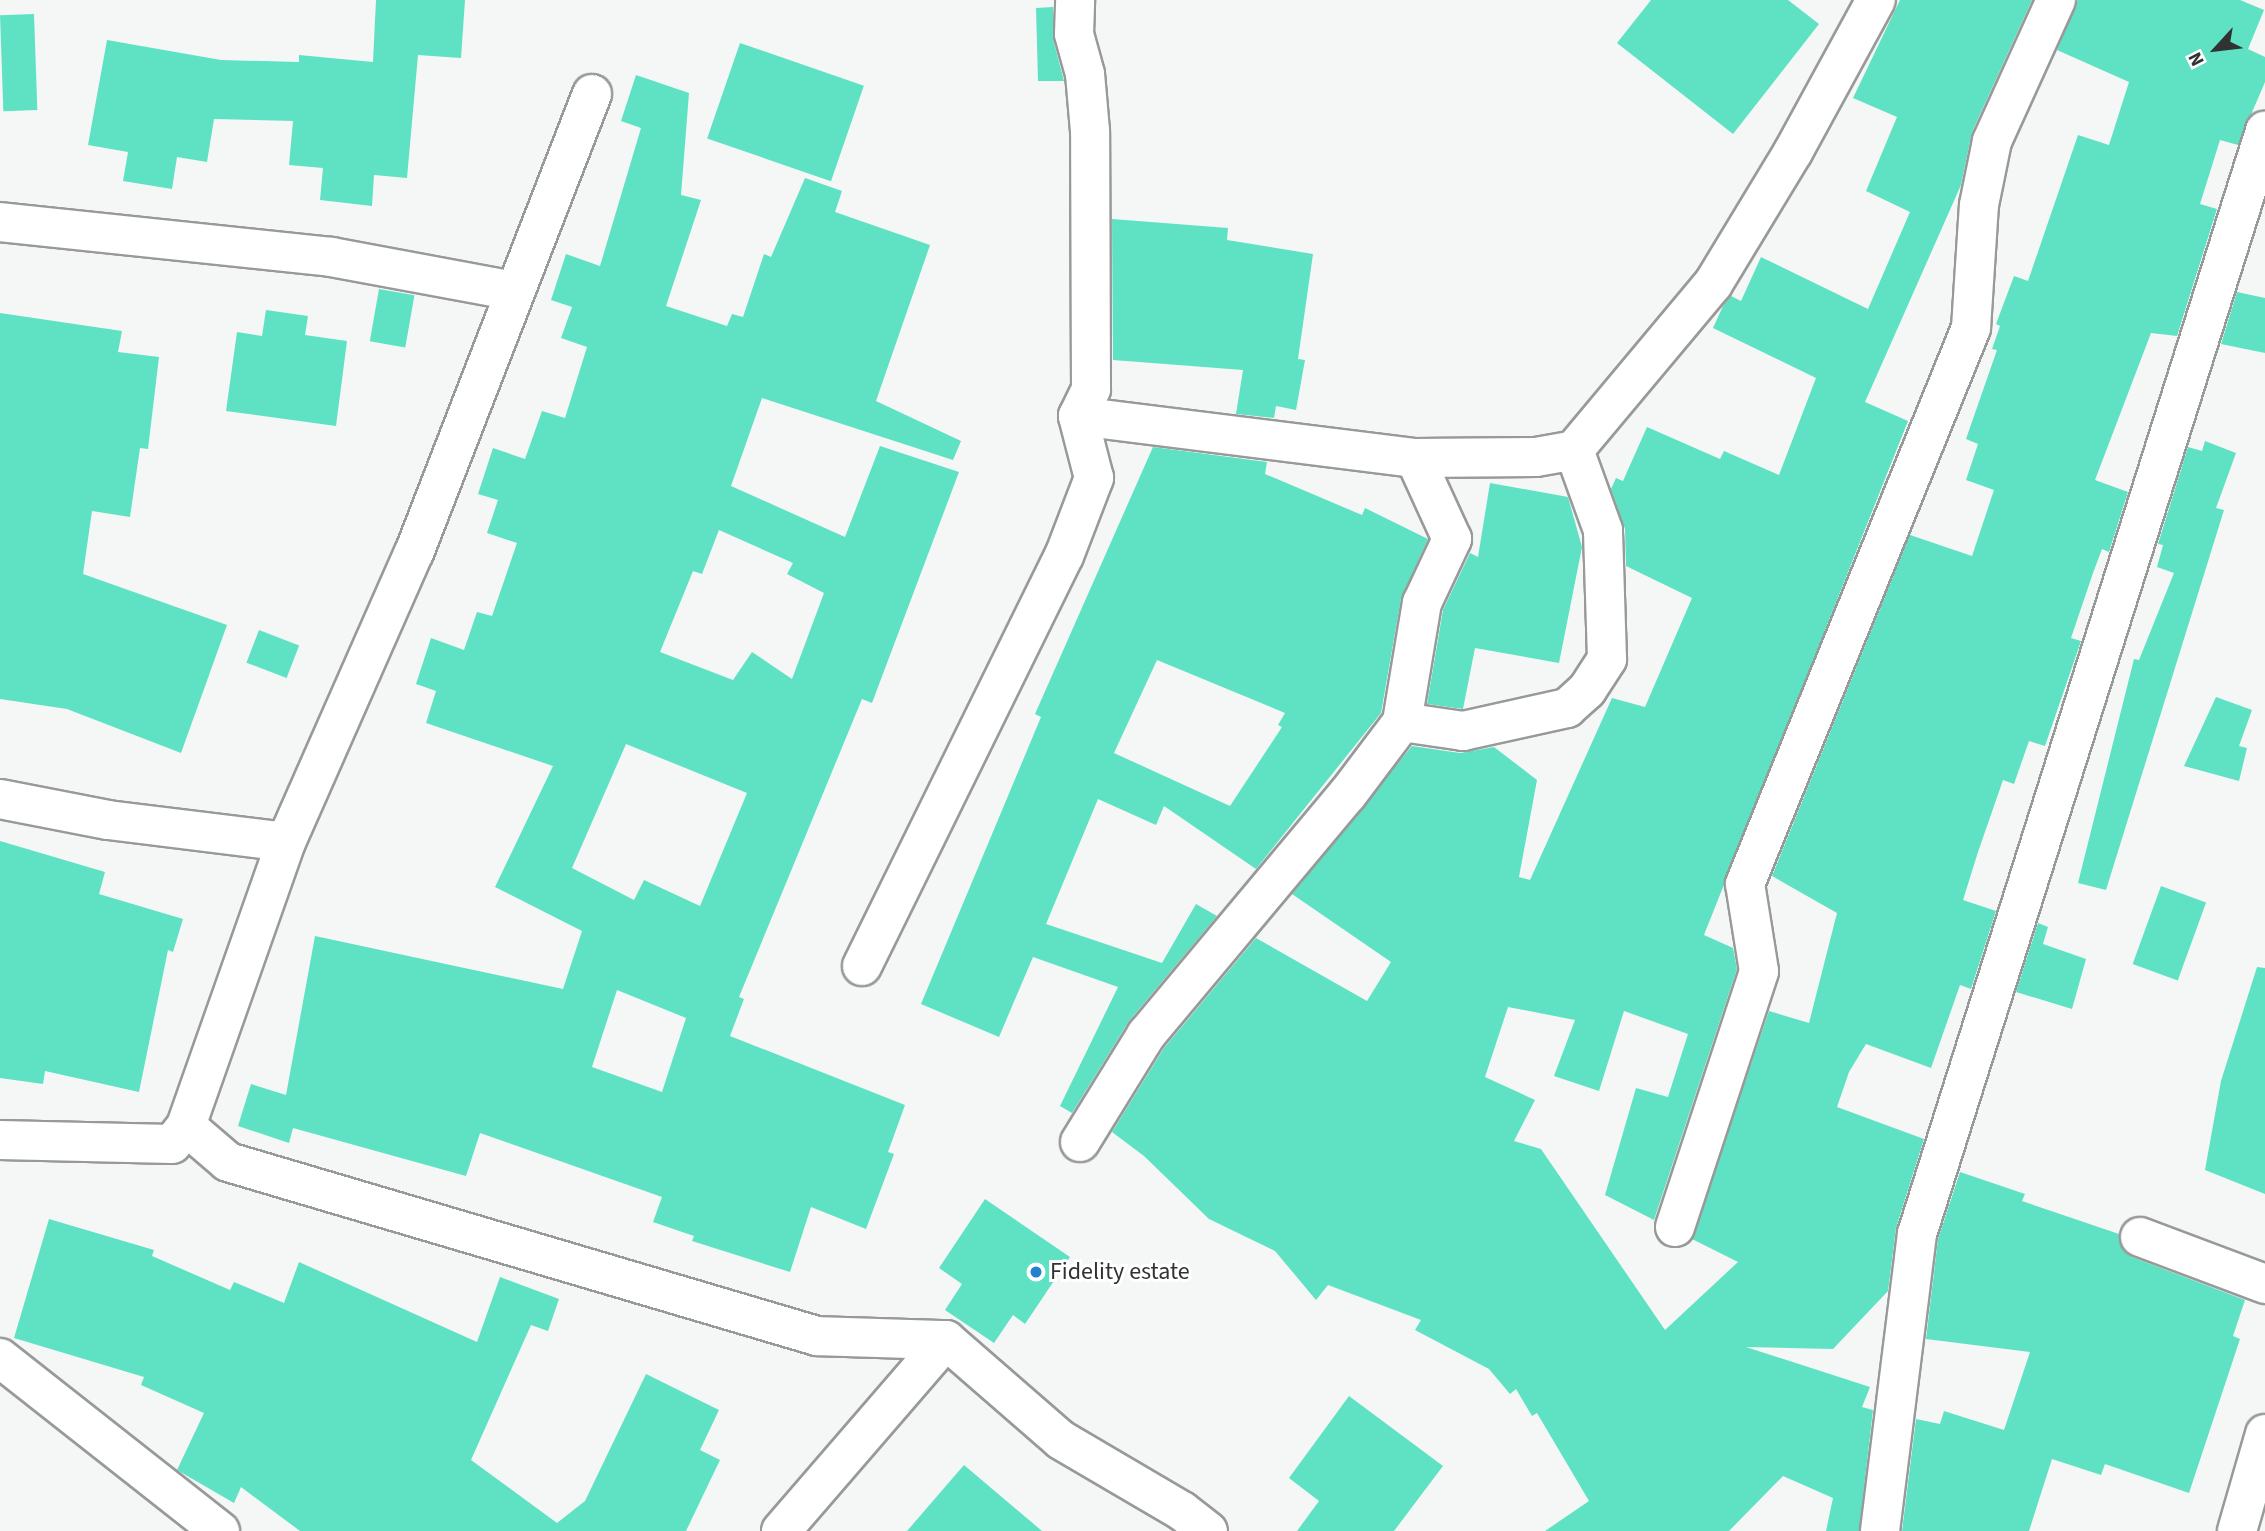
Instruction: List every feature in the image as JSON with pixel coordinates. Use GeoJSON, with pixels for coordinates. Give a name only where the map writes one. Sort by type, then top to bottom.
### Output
{"type":"FeatureCollection","features":[{"type":"Feature","properties":{"kind":"street"},"geometry":{"type":"LineString","coordinates":[[862,966],[1064,556],[1094,478],[1078,416],[1091,389],[1090,131],[1085,74],[1074,34],[1074,0]]}},
{"type":"Feature","properties":{"kind":"street"},"geometry":{"type":"LineString","coordinates":[[1078,416],[1415,458],[1536,457],[1574,450],[1713,284],[1793,152],[1876,0]]}},
{"type":"Feature","properties":{"kind":"street"},"geometry":{"type":"LineString","coordinates":[[1675,1227],[1759,971],[1745,884],[1971,328],[1979,205],[1992,141],[2056,0]]}},
{"type":"Feature","properties":{"kind":"street"},"geometry":{"type":"LineString","coordinates":[[0,1140],[172,1144],[187,1126],[286,842],[414,552],[513,291],[592,94]]}},
{"type":"Feature","properties":{"kind":"street"},"geometry":{"type":"LineString","coordinates":[[1880,1531],[1917,1234],[2265,131]]}},
{"type":"Feature","properties":{"kind":"street"},"geometry":{"type":"LineString","coordinates":[[0,222],[331,257],[513,291]]}},
{"type":"Feature","properties":{"kind":"street"},"geometry":{"type":"LineString","coordinates":[[1402,722],[1463,731],[1567,708],[1587,690],[1607,659],[1603,530],[1574,450]]}},
{"type":"Feature","properties":{"kind":"street"},"geometry":{"type":"LineString","coordinates":[[1080,1142],[1146,1035],[1347,795],[1402,722],[1422,603],[1452,539],[1415,458]]}},
{"type":"Feature","properties":{"kind":"street"},"geometry":{"type":"LineString","coordinates":[[0,799],[108,820],[286,842]]}},
{"type":"Feature","properties":{"kind":"street"},"geometry":{"type":"LineString","coordinates":[[187,1126],[228,1162],[817,1336],[946,1340],[1060,1440],[1182,1511],[1208,1531]]}},
{"type":"Feature","properties":{"kind":"street"},"geometry":{"type":"LineString","coordinates":[[2140,1237],[2265,1284]]}},
{"type":"Feature","properties":{"kind":"street"},"geometry":{"type":"LineString","coordinates":[[780,1531],[946,1340]]}},
{"type":"Feature","properties":{"kind":"street"},"geometry":{"type":"LineString","coordinates":[[1,1360],[220,1531]]}},
{"type":"Feature","properties":{"kind":"street"},"geometry":{"type":"LineString","coordinates":[[2237,1531],[2265,1434]]}},
{"type":"Feature","properties":{"kind":"building"},"geometry":{"type":"Polygon","coordinates":[[[376,0],[465,0],[461,58],[418,55],[407,178],[374,175],[372,206],[320,200],[323,168],[289,165],[293,121],[214,119],[207,162],[177,157],[172,189],[123,181],[128,152],[88,145],[107,40],[221,60],[299,62],[299,55],[373,62],[376,0]]]}},
{"type":"Feature","properties":{"kind":"building"},"geometry":{"type":"Polygon","coordinates":[[[1651,0],[1788,0],[1819,24],[1733,134],[1617,43],[1651,0]]]}},
{"type":"Feature","properties":{"kind":"building"},"geometry":{"type":"Polygon","coordinates":[[[1900,0],[2032,0],[1972,132],[1961,185],[1865,402],[1908,421],[1704,935],[1733,948],[1737,969],[1654,1220],[1605,1195],[1636,1088],[1668,1097],[1688,1034],[1624,1011],[1599,1091],[1554,1076],[1575,1020],[1508,1007],[1485,1077],[1535,1100],[1514,1141],[1541,1149],[1665,1330],[1738,1262],[1692,1239],[1769,1011],[1809,1023],[1837,913],[1772,876],[1910,535],[1972,556],[1994,490],[1966,480],[1978,444],[1966,439],[1997,350],[1992,349],[2000,326],[1996,324],[2014,276],[2028,281],[2078,135],[2109,145],[2129,82],[2057,50],[2078,0],[2240,0],[2264,10],[2248,49],[2265,57],[2265,82],[2238,145],[2220,140],[2200,204],[2217,209],[2177,336],[2151,333],[2095,480],[2128,492],[2109,552],[2102,549],[2071,638],[2081,641],[2045,746],[2029,741],[2014,784],[2003,780],[1978,852],[1963,900],[1996,911],[1971,989],[1960,985],[1931,1068],[1866,1044],[1849,1072],[1837,1107],[1924,1139],[1896,1228],[1888,1291],[1833,1349],[1746,1347],[1870,1387],[1862,1407],[1873,1410],[1859,1531],[1826,1531],[1833,1498],[1783,1476],[1729,1531],[1545,1531],[1589,1501],[1537,1413],[1532,1416],[1516,1389],[1510,1394],[1489,1369],[1415,1330],[1421,1320],[1328,1285],[1316,1300],[1275,1251],[1209,1219],[1144,1156],[1112,1132],[1164,1048],[1256,938],[1367,1001],[1391,962],[1292,894],[1412,746],[1460,753],[1494,747],[1537,780],[1519,877],[1530,880],[1612,698],[1645,707],[1692,598],[1626,566],[1625,529],[1611,489],[1616,478],[1623,481],[1647,427],[1720,459],[1724,451],[1779,475],[1816,378],[1713,328],[1723,306],[1731,296],[1741,301],[1761,257],[1868,309],[1910,212],[1866,191],[1897,117],[1853,98],[1900,0]]]}},
{"type":"Feature","properties":{"kind":"building"},"geometry":{"type":"Polygon","coordinates":[[[1053,7],[1053,39],[1064,81],[1038,81],[1036,8],[1053,7]]]}},
{"type":"Feature","properties":{"kind":"building"},"geometry":{"type":"Polygon","coordinates":[[[34,14],[37,110],[3,111],[0,15],[34,14]]]}},
{"type":"Feature","properties":{"kind":"building"},"geometry":{"type":"Polygon","coordinates":[[[740,43],[864,86],[831,181],[707,138],[740,43]]]}},
{"type":"Feature","properties":{"kind":"building"},"geometry":{"type":"Polygon","coordinates":[[[636,75],[689,93],[681,195],[701,200],[666,306],[727,326],[732,314],[743,317],[764,254],[771,257],[805,178],[842,191],[835,212],[930,245],[876,401],[961,441],[953,460],[762,398],[731,486],[845,537],[880,446],[959,472],[872,703],[862,699],[739,997],[744,999],[730,1036],[905,1105],[888,1152],[894,1154],[866,1229],[811,1207],[790,1272],[692,1241],[694,1236],[653,1222],[662,1197],[480,1133],[466,1176],[293,1128],[289,1143],[238,1126],[251,1084],[286,1095],[315,936],[563,989],[582,931],[495,887],[553,766],[426,723],[436,691],[416,684],[431,638],[464,650],[477,612],[492,616],[517,543],[487,533],[498,500],[478,494],[493,448],[525,459],[542,411],[565,418],[587,347],[561,338],[572,307],[551,300],[566,254],[600,266],[641,128],[621,121],[636,75]],[[719,530],[702,574],[693,571],[660,652],[733,680],[752,652],[792,679],[824,593],[787,574],[793,563],[719,530]],[[626,744],[572,868],[634,900],[644,880],[700,906],[747,793],[626,744]],[[617,990],[592,1067],[662,1092],[686,1018],[617,990]]]}},
{"type":"Feature","properties":{"kind":"building"},"geometry":{"type":"Polygon","coordinates":[[[1112,219],[1228,228],[1227,240],[1313,254],[1298,359],[1305,360],[1296,410],[1276,406],[1274,418],[1236,414],[1243,370],[1113,360],[1112,219]]]}},
{"type":"Feature","properties":{"kind":"building"},"geometry":{"type":"Polygon","coordinates":[[[379,289],[414,295],[405,347],[370,341],[379,289]]]}},
{"type":"Feature","properties":{"kind":"building"},"geometry":{"type":"Polygon","coordinates":[[[2237,292],[2265,298],[2265,353],[2221,344],[2237,292]]]}},
{"type":"Feature","properties":{"kind":"building"},"geometry":{"type":"Polygon","coordinates":[[[266,310],[308,316],[305,335],[347,341],[336,426],[226,411],[237,332],[262,336],[266,310]]]}},
{"type":"Feature","properties":{"kind":"building"},"geometry":{"type":"Polygon","coordinates":[[[0,313],[122,331],[118,352],[159,357],[148,449],[140,448],[130,517],[92,511],[83,574],[227,625],[181,753],[67,709],[0,699],[0,313]]]}},
{"type":"Feature","properties":{"kind":"building"},"geometry":{"type":"Polygon","coordinates":[[[2205,441],[2236,453],[2216,508],[2224,510],[2106,890],[2078,883],[2134,659],[2139,660],[2174,573],[2157,567],[2163,545],[2158,544],[2188,447],[2202,451],[2205,441]]]}},
{"type":"Feature","properties":{"kind":"building"},"geometry":{"type":"Polygon","coordinates":[[[1153,447],[1267,462],[1265,474],[1362,515],[1365,508],[1428,539],[1401,599],[1381,713],[1256,869],[1164,806],[1156,825],[1098,799],[1046,924],[1162,963],[1196,904],[1217,916],[1129,1021],[1072,1113],[1060,1106],[1118,987],[1033,957],[999,1037],[921,1004],[1041,717],[1035,714],[1153,447]],[[1157,660],[1114,753],[1230,806],[1282,727],[1278,725],[1285,713],[1157,660]]]}},
{"type":"Feature","properties":{"kind":"building"},"geometry":{"type":"Polygon","coordinates":[[[1490,483],[1568,497],[1582,547],[1559,663],[1475,648],[1463,709],[1427,704],[1443,610],[1470,553],[1478,557],[1490,483]]]}},
{"type":"Feature","properties":{"kind":"building"},"geometry":{"type":"Polygon","coordinates":[[[259,630],[299,645],[287,678],[246,663],[259,630]]]}},
{"type":"Feature","properties":{"kind":"building"},"geometry":{"type":"Polygon","coordinates":[[[2216,697],[2252,710],[2239,746],[2247,748],[2239,781],[2184,766],[2216,697]]]}},
{"type":"Feature","properties":{"kind":"building"},"geometry":{"type":"Polygon","coordinates":[[[0,841],[105,872],[99,894],[183,919],[173,952],[168,950],[139,1092],[45,1071],[43,1084],[0,1078],[0,841]]]}},
{"type":"Feature","properties":{"kind":"building"},"geometry":{"type":"Polygon","coordinates":[[[2161,886],[2206,902],[2178,980],[2133,964],[2161,886]]]}},
{"type":"Feature","properties":{"kind":"building"},"geometry":{"type":"Polygon","coordinates":[[[2038,923],[2048,927],[2043,944],[2086,959],[2072,1009],[2016,992],[2038,923]]]}},
{"type":"Feature","properties":{"kind":"building"},"geometry":{"type":"Polygon","coordinates":[[[2257,967],[2265,968],[2265,1194],[2205,1170],[2221,1081],[2257,967]]]}},
{"type":"Feature","properties":{"kind":"building"},"geometry":{"type":"Polygon","coordinates":[[[1960,1172],[2025,1194],[2022,1201],[2119,1234],[2123,1250],[2132,1257],[2245,1300],[2233,1336],[2240,1339],[2189,1493],[2105,1464],[2101,1475],[2052,1459],[2029,1531],[1902,1531],[1916,1419],[1940,1424],[1944,1411],[2004,1430],[2030,1352],[1926,1339],[1938,1239],[1960,1172]]]}},
{"type":"Feature","properties":{"kind":"building"},"geometry":{"type":"Polygon","coordinates":[[[985,1199],[1070,1257],[1025,1324],[1013,1315],[994,1343],[945,1310],[962,1284],[939,1268],[985,1199]]]}},
{"type":"Feature","properties":{"kind":"building"},"geometry":{"type":"Polygon","coordinates":[[[49,1219],[154,1250],[152,1256],[230,1290],[234,1282],[284,1303],[299,1262],[477,1342],[500,1277],[559,1299],[548,1331],[531,1325],[471,1460],[557,1523],[585,1501],[646,1374],[719,1410],[700,1450],[720,1460],[686,1531],[300,1531],[241,1487],[234,1503],[177,1470],[204,1413],[141,1385],[144,1377],[14,1338],[49,1219]]]}},
{"type":"Feature","properties":{"kind":"building"},"geometry":{"type":"Polygon","coordinates":[[[1349,1396],[1443,1466],[1394,1531],[1297,1531],[1319,1501],[1289,1478],[1349,1396]]]}},
{"type":"Feature","properties":{"kind":"building"},"geometry":{"type":"Polygon","coordinates":[[[964,1465],[1042,1531],[907,1531],[964,1465]]]}},
{"type":"Feature","properties":{"kind":"place","name":"Fidelity estate"},"geometry":{"type":"Point","coordinates":[1036,1272]}}]}
